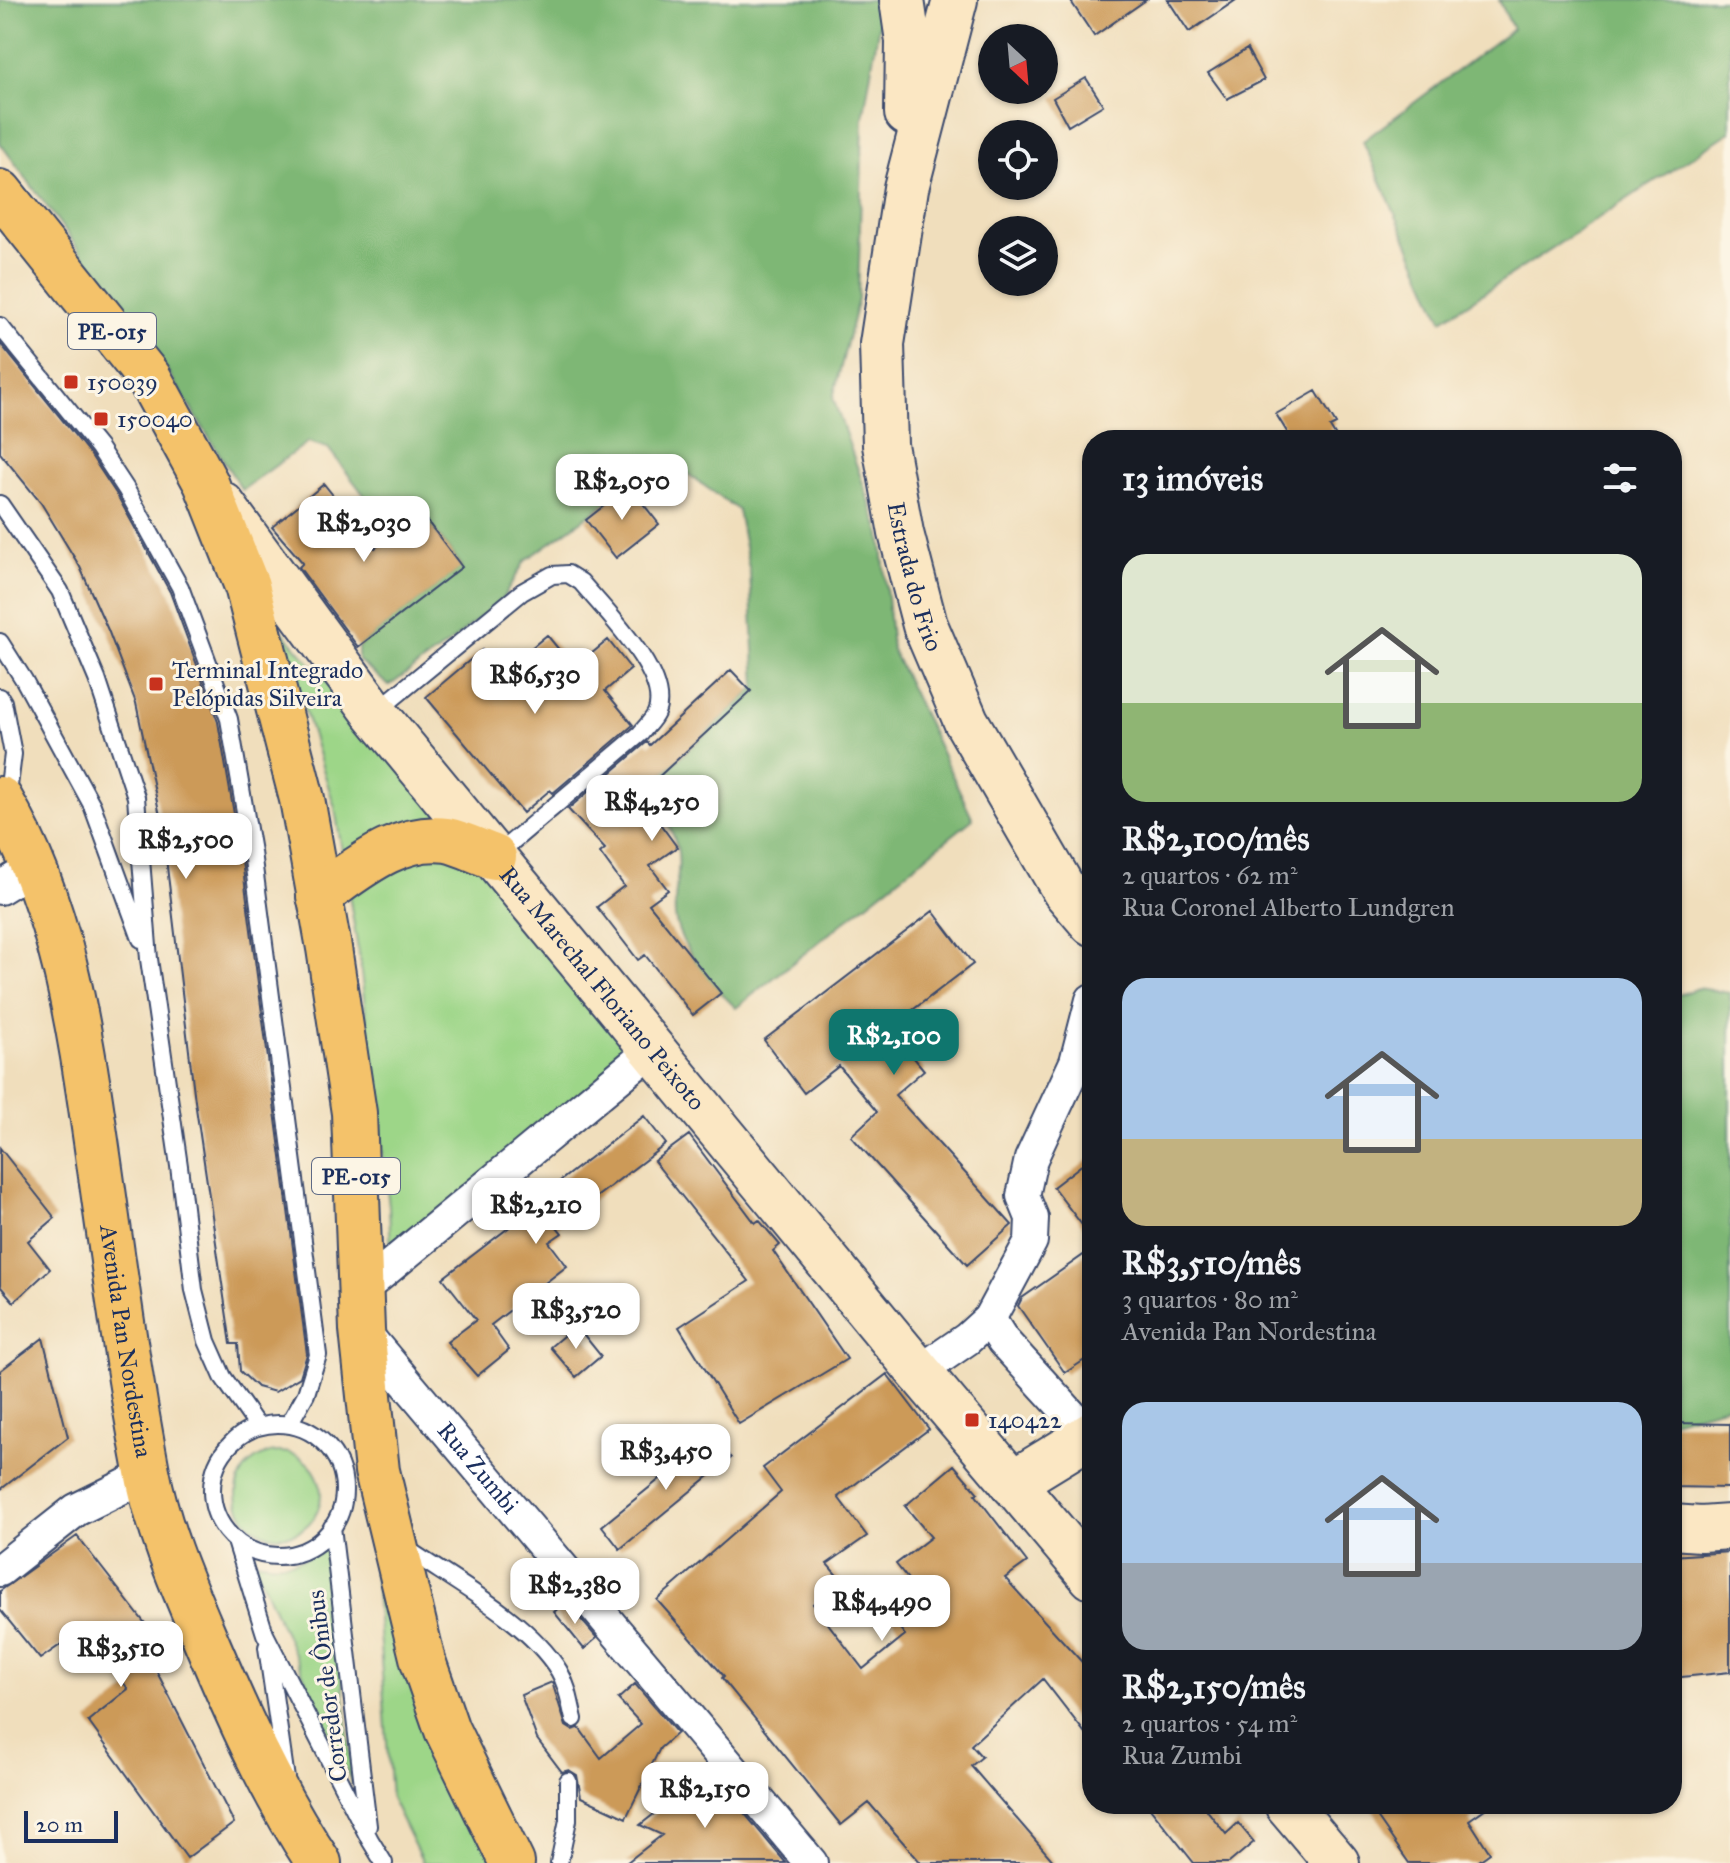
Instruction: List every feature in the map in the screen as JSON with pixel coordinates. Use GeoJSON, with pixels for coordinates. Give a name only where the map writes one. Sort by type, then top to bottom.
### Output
{"type":"FeatureCollection","features":[{"type":"Feature","properties":{"kind":"highway","name":"PE-015"},"geometry":{"type":"LineString","coordinates":[[0,192],[149,378],[206,483],[247,586],[302,799],[354,1113],[361,1311],[377,1471],[423,1661],[447,1730],[512,1863]]}},
{"type":"Feature","properties":{"kind":"highway","name":"Avenida Pan Nordestina"},"geometry":{"type":"LineString","coordinates":[[3,804],[17,877],[53,923],[72,995],[147,1475],[167,1550],[227,1691],[293,1825],[319,1863]]}},
{"type":"Feature","properties":{"kind":"highway"},"geometry":{"type":"LineString","coordinates":[[319,896],[389,850],[419,841],[447,840],[494,857]]}},
{"type":"Feature","properties":{"kind":"main road","name":"Estrada do Frio"},"geometry":{"type":"LineString","coordinates":[[902,0],[908,41],[906,188]]}},
{"type":"Feature","properties":{"kind":"main road","name":"Estrada do Frio"},"geometry":{"type":"LineString","coordinates":[[955,0],[906,188],[882,344],[885,445],[901,533],[925,625],[966,721],[1064,890],[1082,911]]}},
{"type":"Feature","properties":{"kind":"main road","name":"Rua Marechal Floriano Peixoto"},"geometry":{"type":"LineString","coordinates":[[206,483],[375,713],[1082,1565]]}},
{"type":"Feature","properties":{"kind":"main road"},"geometry":{"type":"LineString","coordinates":[[1012,1483],[1082,1440]]}},
{"type":"Feature","properties":{"kind":"main road"},"geometry":{"type":"LineString","coordinates":[[1682,1528],[1730,1527]]}},
{"type":"Feature","properties":{"kind":"main road"},"geometry":{"type":"LineString","coordinates":[[1295,1814],[1337,1863]]}},
{"type":"Feature","properties":{"kind":"street"},"geometry":{"type":"LineString","coordinates":[[919,1372],[967,1339],[989,1319],[1031,1241],[1032,1218],[1023,1196],[1031,1159],[1076,1062],[1082,1039]]}},
{"type":"Feature","properties":{"kind":"street"},"geometry":{"type":"LineString","coordinates":[[361,1311],[652,1050]]}},
{"type":"Feature","properties":{"kind":"street","name":"Rua Zumbi"},"geometry":{"type":"LineString","coordinates":[[361,1311],[811,1863]]}},
{"type":"Feature","properties":{"kind":"street"},"geometry":{"type":"LineString","coordinates":[[989,1319],[1003,1341],[1082,1425]]}},
{"type":"Feature","properties":{"kind":"street"},"geometry":{"type":"LineString","coordinates":[[0,1570],[76,1510],[147,1475]]}},
{"type":"Feature","properties":{"kind":"lane"},"geometry":{"type":"LineString","coordinates":[[0,326],[99,448],[126,489],[180,587],[229,719],[252,852],[318,1355],[306,1394],[289,1424],[258,1427],[223,1377],[207,1341],[194,1290],[149,959],[136,797],[97,679],[60,591],[0,504]]}},
{"type":"Feature","properties":{"kind":"lane"},"geometry":{"type":"LineString","coordinates":[[375,713],[522,592],[552,575],[568,574],[581,582],[649,667],[658,689],[657,711],[641,733],[494,857]]}},
{"type":"Feature","properties":{"kind":"lane"},"geometry":{"type":"LineString","coordinates":[[0,642],[92,805],[149,959]]}},
{"type":"Feature","properties":{"kind":"lane"},"geometry":{"type":"LineString","coordinates":[[0,697],[13,754],[3,804]]}},
{"type":"Feature","properties":{"kind":"lane","name":"Corredor de Ônibus"},"geometry":{"type":"LineString","coordinates":[[289,1424],[310,1432],[328,1445],[339,1464],[344,1485],[342,1507],[332,1527],[370,1840]]}},
{"type":"Feature","properties":{"kind":"lane","name":"Corredor de Ônibus"},"geometry":{"type":"LineString","coordinates":[[258,1427],[234,1444],[217,1463],[212,1484],[213,1506],[222,1525],[236,1541],[265,1634],[293,1825]]}},
{"type":"Feature","properties":{"kind":"lane"},"geometry":{"type":"LineString","coordinates":[[236,1541],[255,1552],[276,1556],[297,1553],[317,1543],[332,1527]]}},
{"type":"Feature","properties":{"kind":"lane"},"geometry":{"type":"LineString","coordinates":[[393,1539],[533,1637],[563,1679],[574,1719]]}},
{"type":"Feature","properties":{"kind":"lane","name":"Corredor de Ônibus"},"geometry":{"type":"LineString","coordinates":[[265,1634],[384,1863]]}},
{"type":"Feature","properties":{"kind":"lane"},"geometry":{"type":"LineString","coordinates":[[559,1863],[568,1820],[568,1781]]}},
{"type":"Feature","properties":{"kind":"green space"},"geometry":{"type":"Polygon","coordinates":[[[0,0],[883,0],[863,119],[858,299],[833,398],[881,535],[892,649],[973,819],[736,1008],[698,966],[678,928],[675,916],[679,864],[677,847],[652,783],[756,687],[750,574],[738,510],[667,459],[525,561],[503,598],[451,642],[389,686],[358,660],[358,647],[462,566],[421,513],[368,500],[328,448],[308,442],[242,490],[162,362],[0,143],[0,0]]]}},
{"type":"Feature","properties":{"kind":"green space"},"geometry":{"type":"Polygon","coordinates":[[[1499,0],[1730,0],[1730,132],[1442,320],[1363,141],[1513,29],[1499,0]]]}},
{"type":"Feature","properties":{"kind":"green space"},"geometry":{"type":"Polygon","coordinates":[[[280,629],[459,832],[631,1055],[391,1254],[389,1206],[359,956],[335,808],[280,629]]]}},
{"type":"Feature","properties":{"kind":"green space"},"geometry":{"type":"Polygon","coordinates":[[[1698,988],[1730,993],[1730,1405],[1682,1418],[1682,994],[1698,988]]]}},
{"type":"Feature","properties":{"kind":"green space"},"geometry":{"type":"Polygon","coordinates":[[[279,1452],[295,1455],[309,1464],[318,1478],[321,1494],[318,1510],[309,1524],[295,1533],[279,1536],[263,1533],[249,1524],[240,1510],[237,1494],[240,1478],[249,1464],[263,1455],[279,1452]]]}},
{"type":"Feature","properties":{"kind":"green space"},"geometry":{"type":"Polygon","coordinates":[[[329,1545],[353,1785],[252,1560],[292,1562],[329,1545]]]}},
{"type":"Feature","properties":{"kind":"green space"},"geometry":{"type":"Polygon","coordinates":[[[373,1549],[420,1689],[499,1863],[423,1863],[391,1798],[373,1549]]]}},
{"type":"Feature","properties":{"kind":"building"},"geometry":{"type":"Polygon","coordinates":[[[1070,0],[1146,0],[1094,36],[1070,0]]]}},
{"type":"Feature","properties":{"kind":"building"},"geometry":{"type":"Polygon","coordinates":[[[1168,0],[1236,0],[1189,32],[1168,0]]]}},
{"type":"Feature","properties":{"kind":"building"},"geometry":{"type":"Polygon","coordinates":[[[1247,49],[1264,80],[1227,99],[1208,73],[1247,49]]]}},
{"type":"Feature","properties":{"kind":"building"},"geometry":{"type":"Polygon","coordinates":[[[1086,78],[1103,105],[1068,126],[1056,104],[1058,95],[1086,78]]]}},
{"type":"Feature","properties":{"kind":"building"},"geometry":{"type":"Polygon","coordinates":[[[0,343],[90,454],[117,495],[170,592],[218,722],[241,854],[307,1354],[300,1377],[275,1392],[257,1387],[240,1371],[238,1344],[231,1344],[195,1101],[162,825],[136,703],[80,567],[41,503],[0,453],[0,343]]]}},
{"type":"Feature","properties":{"kind":"building"},"geometry":{"type":"Polygon","coordinates":[[[1316,391],[1336,424],[1330,427],[1332,430],[1286,430],[1276,414],[1316,391]]]}},
{"type":"Feature","properties":{"kind":"building"},"geometry":{"type":"Polygon","coordinates":[[[324,484],[375,548],[421,513],[462,567],[358,647],[299,567],[303,563],[272,527],[324,484]]]}},
{"type":"Feature","properties":{"kind":"building"},"geometry":{"type":"Polygon","coordinates":[[[629,486],[659,524],[616,558],[586,520],[629,486]]]}},
{"type":"Feature","properties":{"kind":"building"},"geometry":{"type":"Polygon","coordinates":[[[547,635],[574,668],[608,640],[631,669],[605,691],[633,725],[553,793],[550,790],[523,813],[426,697],[482,650],[501,673],[547,635]]]}},
{"type":"Feature","properties":{"kind":"building"},"geometry":{"type":"Polygon","coordinates":[[[731,670],[751,691],[639,795],[677,847],[650,866],[668,890],[649,904],[721,993],[693,1015],[645,955],[638,960],[597,907],[624,886],[600,853],[605,849],[568,809],[647,742],[650,745],[731,670]]]}},
{"type":"Feature","properties":{"kind":"building"},"geometry":{"type":"Polygon","coordinates":[[[933,911],[973,964],[889,1028],[924,1070],[895,1095],[1012,1225],[967,1265],[851,1136],[877,1112],[839,1066],[804,1093],[764,1040],[933,911]]]}},
{"type":"Feature","properties":{"kind":"building"},"geometry":{"type":"Polygon","coordinates":[[[644,1116],[666,1144],[557,1227],[562,1233],[549,1242],[567,1266],[491,1325],[509,1350],[477,1376],[447,1342],[476,1320],[443,1278],[554,1193],[551,1188],[644,1116]]]}},
{"type":"Feature","properties":{"kind":"building"},"geometry":{"type":"Polygon","coordinates":[[[689,1135],[755,1223],[759,1220],[780,1245],[773,1251],[847,1359],[739,1424],[679,1327],[749,1281],[654,1161],[689,1135]]]}},
{"type":"Feature","properties":{"kind":"building"},"geometry":{"type":"Polygon","coordinates":[[[0,1148],[55,1218],[28,1241],[50,1269],[14,1302],[0,1286],[0,1148]]]}},
{"type":"Feature","properties":{"kind":"building"},"geometry":{"type":"Polygon","coordinates":[[[1082,1165],[1082,1225],[1053,1187],[1082,1165]]]}},
{"type":"Feature","properties":{"kind":"building"},"geometry":{"type":"Polygon","coordinates":[[[1082,1256],[1082,1362],[1065,1373],[1018,1306],[1022,1298],[1082,1256]]]}},
{"type":"Feature","properties":{"kind":"building"},"geometry":{"type":"Polygon","coordinates":[[[576,1325],[601,1356],[576,1377],[550,1347],[576,1325]]]}},
{"type":"Feature","properties":{"kind":"building"},"geometry":{"type":"Polygon","coordinates":[[[43,1338],[68,1437],[0,1490],[0,1371],[43,1338]]]}},
{"type":"Feature","properties":{"kind":"building"},"geometry":{"type":"Polygon","coordinates":[[[887,1374],[929,1429],[838,1497],[867,1536],[827,1564],[841,1580],[813,1604],[863,1669],[905,1635],[890,1616],[919,1593],[896,1564],[931,1537],[905,1506],[954,1465],[978,1493],[975,1494],[1027,1562],[1005,1578],[1082,1662],[1082,1729],[1043,1679],[971,1745],[982,1757],[971,1766],[1055,1863],[921,1863],[869,1803],[841,1825],[722,1678],[724,1676],[657,1600],[781,1492],[763,1468],[887,1374]]]}},
{"type":"Feature","properties":{"kind":"building"},"geometry":{"type":"Polygon","coordinates":[[[1682,1423],[1730,1424],[1730,1488],[1682,1487],[1682,1423]]]}},
{"type":"Feature","properties":{"kind":"building"},"geometry":{"type":"Polygon","coordinates":[[[713,1436],[731,1458],[620,1549],[602,1526],[713,1436]]]}},
{"type":"Feature","properties":{"kind":"building"},"geometry":{"type":"Polygon","coordinates":[[[77,1536],[147,1626],[137,1633],[234,1823],[187,1858],[88,1721],[128,1689],[85,1628],[40,1659],[0,1610],[0,1591],[77,1536]]]}},
{"type":"Feature","properties":{"kind":"building"},"geometry":{"type":"Polygon","coordinates":[[[1730,1552],[1730,1672],[1682,1677],[1682,1555],[1730,1552]]]}},
{"type":"Feature","properties":{"kind":"building"},"geometry":{"type":"Polygon","coordinates":[[[566,1602],[597,1638],[584,1649],[554,1612],[566,1602]]]}},
{"type":"Feature","properties":{"kind":"building"},"geometry":{"type":"Polygon","coordinates":[[[552,1682],[566,1726],[572,1730],[579,1728],[601,1758],[641,1724],[618,1699],[635,1684],[677,1733],[660,1748],[626,1818],[581,1797],[577,1775],[569,1770],[562,1772],[537,1739],[521,1695],[552,1682]]]}},
{"type":"Feature","properties":{"kind":"building"},"geometry":{"type":"Polygon","coordinates":[[[709,1771],[786,1863],[626,1863],[662,1835],[640,1825],[709,1771]]]}},
{"type":"Feature","properties":{"kind":"building"},"geometry":{"type":"Polygon","coordinates":[[[1155,1814],[1210,1814],[1226,1834],[1238,1823],[1254,1842],[1229,1863],[1194,1863],[1155,1814]]]}},
{"type":"Feature","properties":{"kind":"building"},"geometry":{"type":"Polygon","coordinates":[[[1375,1814],[1478,1814],[1469,1820],[1490,1853],[1476,1863],[1409,1863],[1375,1814]]]}},
{"type":"Feature","properties":{"kind":"place","name":"150039"},"geometry":{"type":"Point","coordinates":[71,382]}},
{"type":"Feature","properties":{"kind":"place","name":"150040"},"geometry":{"type":"Point","coordinates":[101,419]}},
{"type":"Feature","properties":{"kind":"place","name":"Terminal Integrado Pelópidas Silveira"},"geometry":{"type":"Point","coordinates":[156,684]}},
{"type":"Feature","properties":{"kind":"place","name":"140422"},"geometry":{"type":"Point","coordinates":[972,1420]}}]}
